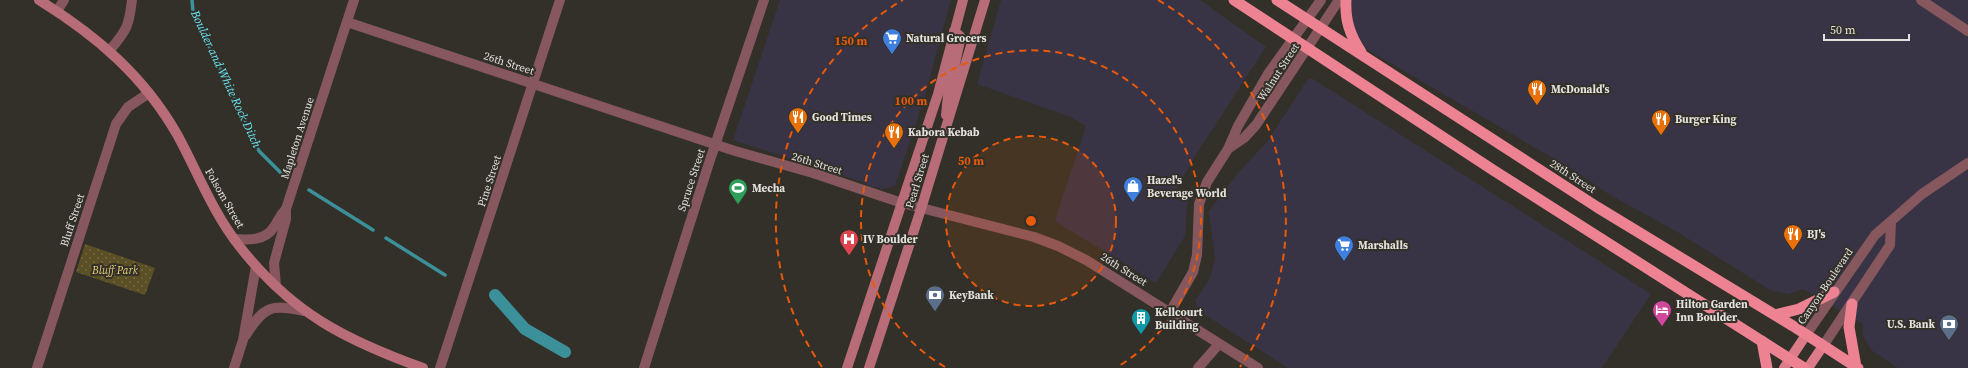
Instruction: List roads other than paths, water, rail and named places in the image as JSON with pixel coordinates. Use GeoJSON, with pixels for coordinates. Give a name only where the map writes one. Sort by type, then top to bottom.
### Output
{"type":"FeatureCollection","features":[{"type":"Feature","properties":{"kind":"highway"},"geometry":{"type":"LineString","coordinates":[[1234,0],[1293,40],[1560,213],[1762,341],[1787,363],[1804,368]]}},
{"type":"Feature","properties":{"kind":"highway","name":"28th Street"},"geometry":{"type":"LineString","coordinates":[[1277,0],[1597,208],[1775,315],[1857,368]]}},
{"type":"Feature","properties":{"kind":"highway"},"geometry":{"type":"LineString","coordinates":[[1346,0],[1346,22],[1364,56]]}},
{"type":"Feature","properties":{"kind":"highway"},"geometry":{"type":"LineString","coordinates":[[1775,315],[1800,309],[1834,292]]}},
{"type":"Feature","properties":{"kind":"highway"},"geometry":{"type":"LineString","coordinates":[[1852,304],[1849,327],[1857,368]]}},
{"type":"Feature","properties":{"kind":"highway"},"geometry":{"type":"LineString","coordinates":[[1762,341],[1767,368]]}},
{"type":"Feature","properties":{"kind":"main road","name":"Folsom Street"},"geometry":{"type":"LineString","coordinates":[[39,0],[57,11],[110,50],[149,93],[178,136],[208,197],[234,239],[256,266],[276,286],[304,311],[331,328],[364,346],[423,368]]}},
{"type":"Feature","properties":{"kind":"main road","name":"Pearl Street"},"geometry":{"type":"LineString","coordinates":[[847,368],[938,94],[963,0]]}},
{"type":"Feature","properties":{"kind":"main road","name":"Pearl Street"},"geometry":{"type":"LineString","coordinates":[[869,368],[945,133],[985,0]]}},
{"type":"Feature","properties":{"kind":"main road"},"geometry":{"type":"LineString","coordinates":[[945,133],[948,96],[960,41],[960,36],[954,31]]}},
{"type":"Feature","properties":{"kind":"main road"},"geometry":{"type":"LineString","coordinates":[[854,368],[861,346],[862,326]]}},
{"type":"Feature","properties":{"kind":"main road","name":"Canyon Boulevard"},"geometry":{"type":"LineString","coordinates":[[1787,363],[1806,335]]}},
{"type":"Feature","properties":{"kind":"main road"},"geometry":{"type":"LineString","coordinates":[[1808,368],[1823,346]]}},
{"type":"Feature","properties":{"kind":"street"},"geometry":{"type":"LineString","coordinates":[[57,11],[64,0]]}},
{"type":"Feature","properties":{"kind":"street"},"geometry":{"type":"LineString","coordinates":[[110,50],[130,23],[132,0]]}},
{"type":"Feature","properties":{"kind":"street","name":"Mapleton Avenue"},"geometry":{"type":"LineString","coordinates":[[276,286],[274,263],[286,219],[286,209],[354,0]]}},
{"type":"Feature","properties":{"kind":"street","name":"Pine Street"},"geometry":{"type":"LineString","coordinates":[[440,368],[560,0]]}},
{"type":"Feature","properties":{"kind":"street","name":"Spruce Street"},"geometry":{"type":"LineString","coordinates":[[644,368],[764,0]]}},
{"type":"Feature","properties":{"kind":"street","name":"Walnut Street"},"geometry":{"type":"LineString","coordinates":[[1170,312],[1193,272],[1197,256],[1198,217],[1204,189],[1210,176],[1228,149],[1232,136],[1250,103],[1274,65],[1322,0]]}},
{"type":"Feature","properties":{"kind":"street","name":"Walnut Street"},"geometry":{"type":"LineString","coordinates":[[1228,149],[1244,138],[1256,125],[1340,0]]}},
{"type":"Feature","properties":{"kind":"street"},"geometry":{"type":"LineString","coordinates":[[1921,0],[1968,31]]}},
{"type":"Feature","properties":{"kind":"street","name":"26th Street"},"geometry":{"type":"LineString","coordinates":[[347,22],[716,144],[813,173],[902,203],[1019,234],[1058,246],[1086,260],[1258,368]]}},
{"type":"Feature","properties":{"kind":"street","name":"Bluff Street"},"geometry":{"type":"LineString","coordinates":[[37,368],[116,124],[128,107],[149,93]]}},
{"type":"Feature","properties":{"kind":"street","name":"Canyon Boulevard"},"geometry":{"type":"LineString","coordinates":[[1806,335],[1834,292],[1875,235],[1922,194],[1968,163]]}},
{"type":"Feature","properties":{"kind":"street"},"geometry":{"type":"LineString","coordinates":[[234,239],[249,240],[268,235],[275,227],[279,216],[286,209]]}},
{"type":"Feature","properties":{"kind":"street"},"geometry":{"type":"LineString","coordinates":[[1823,346],[1890,245],[1891,222]]}},
{"type":"Feature","properties":{"kind":"street"},"geometry":{"type":"LineString","coordinates":[[234,368],[243,340],[256,266]]}},
{"type":"Feature","properties":{"kind":"street"},"geometry":{"type":"LineString","coordinates":[[243,340],[256,319],[268,309],[288,308],[304,311]]}},
{"type":"Feature","properties":{"kind":"street"},"geometry":{"type":"LineString","coordinates":[[1198,368],[1219,344]]}},
{"type":"Feature","properties":{"kind":"waterway","name":"Boulder and White Rock Ditch"},"geometry":{"type":"LineString","coordinates":[[192,0],[193,12],[259,151],[282,174]]}},
{"type":"Feature","properties":{"kind":"waterway","name":"Boulder and White Rock Ditch"},"geometry":{"type":"LineString","coordinates":[[309,190],[373,230]]}},
{"type":"Feature","properties":{"kind":"waterway","name":"Boulder and White Rock Ditch"},"geometry":{"type":"LineString","coordinates":[[386,238],[445,275]]}},
{"type":"Feature","properties":{"kind":"waterway","name":"Boulder and White Rock Ditch"},"geometry":{"type":"LineString","coordinates":[[495,295],[525,329],[565,352]]}},
{"type":"Feature","properties":{"kind":"place","name":"Natural Grocers"},"geometry":{"type":"Point","coordinates":[892,55]}},
{"type":"Feature","properties":{"kind":"place","name":"McDonald's"},"geometry":{"type":"Point","coordinates":[1537,106]}},
{"type":"Feature","properties":{"kind":"place","name":"Good Times"},"geometry":{"type":"Point","coordinates":[798,134]}},
{"type":"Feature","properties":{"kind":"place","name":"Burger King"},"geometry":{"type":"Point","coordinates":[1661,136]}},
{"type":"Feature","properties":{"kind":"place","name":"Kabora Kebab"},"geometry":{"type":"Point","coordinates":[894,149]}},
{"type":"Feature","properties":{"kind":"place","name":"Hazel's Beverage World"},"geometry":{"type":"Point","coordinates":[1133,203]}},
{"type":"Feature","properties":{"kind":"place","name":"Mecha"},"geometry":{"type":"Point","coordinates":[738,205]}},
{"type":"Feature","properties":{"kind":"place","name":"BJ's"},"geometry":{"type":"Point","coordinates":[1793,251]}},
{"type":"Feature","properties":{"kind":"place","name":"IV Boulder"},"geometry":{"type":"Point","coordinates":[849,256]}},
{"type":"Feature","properties":{"kind":"place","name":"Marshalls"},"geometry":{"type":"Point","coordinates":[1344,262]}},
{"type":"Feature","properties":{"kind":"place","name":"KeyBank"},"geometry":{"type":"Point","coordinates":[935,312]}},
{"type":"Feature","properties":{"kind":"place","name":"Hilton Garden Inn Boulder"},"geometry":{"type":"Point","coordinates":[1662,327]}},
{"type":"Feature","properties":{"kind":"place","name":"Kellcourt Building"},"geometry":{"type":"Point","coordinates":[1141,335]}},
{"type":"Feature","properties":{"kind":"place","name":"U.S. Bank"},"geometry":{"type":"Point","coordinates":[1949,341]}},
{"type":"Feature","properties":{"kind":"park label","name":"Bluff Park"},"geometry":{"type":"Point","coordinates":[115,270]}}]}
